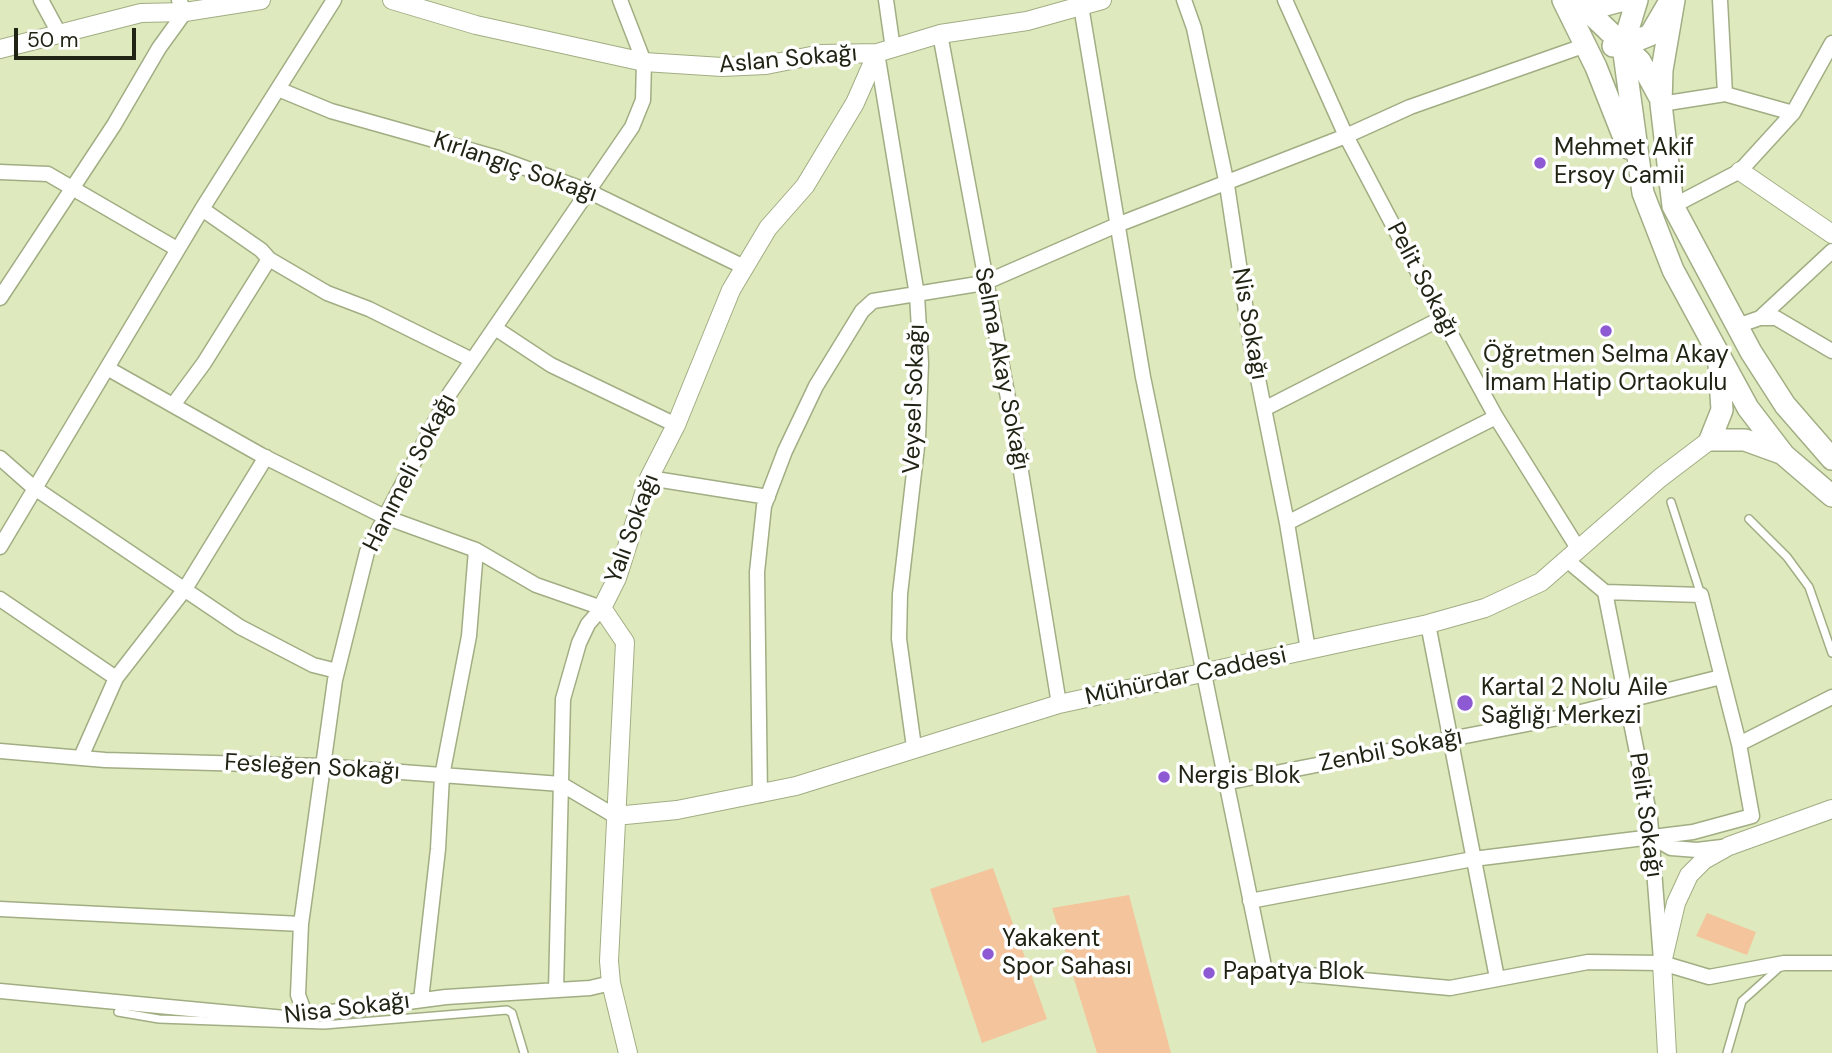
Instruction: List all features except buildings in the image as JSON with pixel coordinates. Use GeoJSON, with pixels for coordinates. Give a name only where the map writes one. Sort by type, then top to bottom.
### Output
{"type":"FeatureCollection","features":[{"type":"Feature","properties":{"kind":"main road"},"geometry":{"type":"LineString","coordinates":[[1566,0],[1590,9],[1624,0]]}},
{"type":"Feature","properties":{"kind":"main road"},"geometry":{"type":"LineString","coordinates":[[1566,0],[1617,116],[1643,193],[1674,270],[1748,408],[1784,455],[1832,496]]}},
{"type":"Feature","properties":{"kind":"main road"},"geometry":{"type":"LineString","coordinates":[[1566,0],[1593,16],[1640,61],[1657,89],[1673,206],[1751,352],[1785,405],[1832,459]]}},
{"type":"Feature","properties":{"kind":"main road"},"geometry":{"type":"LineString","coordinates":[[1637,0],[1623,46],[1643,193]]}},
{"type":"Feature","properties":{"kind":"main road"},"geometry":{"type":"LineString","coordinates":[[1586,45],[1623,46],[1650,35],[1672,0]]}},
{"type":"Feature","properties":{"kind":"main road"},"geometry":{"type":"LineString","coordinates":[[1661,104],[1662,69],[1672,0]]}},
{"type":"Feature","properties":{"kind":"main road"},"geometry":{"type":"LineString","coordinates":[[1716,348],[1722,410],[1710,440],[1745,440],[1784,455]]}},
{"type":"Feature","properties":{"kind":"street"},"geometry":{"type":"LineString","coordinates":[[41,0],[60,35]]}},
{"type":"Feature","properties":{"kind":"street"},"geometry":{"type":"LineString","coordinates":[[0,50],[141,13],[182,6],[261,0]]}},
{"type":"Feature","properties":{"kind":"street"},"geometry":{"type":"LineString","coordinates":[[0,547],[33,487],[262,109],[278,89],[334,0]]}},
{"type":"Feature","properties":{"kind":"street","name":"Aslan Sokağı"},"geometry":{"type":"LineString","coordinates":[[392,0],[476,25],[644,62],[722,67],[766,65],[821,54],[885,51],[940,34],[1027,20],[1102,0]]}},
{"type":"Feature","properties":{"kind":"street"},"geometry":{"type":"LineString","coordinates":[[620,0],[644,62]]}},
{"type":"Feature","properties":{"kind":"street","name":"Veysel Sokağı"},"geometry":{"type":"LineString","coordinates":[[886,0],[885,51],[917,295],[921,363],[918,438],[900,594],[899,639],[914,747]]}},
{"type":"Feature","properties":{"kind":"street","name":"Nis Sokağı"},"geometry":{"type":"LineString","coordinates":[[1184,0],[1194,28],[1227,185],[1264,410],[1287,523],[1308,650]]}},
{"type":"Feature","properties":{"kind":"street","name":"Pelit Sokağı"},"geometry":{"type":"LineString","coordinates":[[1285,0],[1346,136],[1442,318],[1573,555],[1605,592],[1650,818],[1658,949],[1662,963]]}},
{"type":"Feature","properties":{"kind":"street"},"geometry":{"type":"LineString","coordinates":[[1720,0],[1725,94]]}},
{"type":"Feature","properties":{"kind":"street"},"geometry":{"type":"LineString","coordinates":[[0,298],[73,189],[182,6]]}},
{"type":"Feature","properties":{"kind":"street"},"geometry":{"type":"LineString","coordinates":[[1081,6],[1143,377],[1224,783],[1265,971],[1450,988],[1588,962],[1662,963],[1709,977],[1784,963],[1832,963]]}},
{"type":"Feature","properties":{"kind":"street","name":"Selma Akay Sokağı"},"geometry":{"type":"LineString","coordinates":[[940,34],[965,156],[984,283],[1023,479],[1059,704]]}},
{"type":"Feature","properties":{"kind":"street"},"geometry":{"type":"LineString","coordinates":[[1673,206],[1740,171],[1793,113],[1832,43]]}},
{"type":"Feature","properties":{"kind":"street"},"geometry":{"type":"LineString","coordinates":[[760,794],[757,572],[768,497],[785,451],[816,386],[862,311],[873,301],[984,283],[1117,225],[1227,185],[1469,84],[1586,45]]}},
{"type":"Feature","properties":{"kind":"street","name":"Yalı Sokağı"},"geometry":{"type":"LineString","coordinates":[[628,1053],[611,982],[615,816],[625,642],[602,608],[617,578],[649,478],[676,425],[731,290],[768,228],[805,186],[885,51]]}},
{"type":"Feature","properties":{"kind":"street","name":"Hanımeli Sokağı"},"geometry":{"type":"LineString","coordinates":[[306,1016],[298,995],[301,924],[337,671],[367,552],[450,393],[632,127],[643,100],[644,62]]}},
{"type":"Feature","properties":{"kind":"street","name":"Kırlangıç Sokağı"},"geometry":{"type":"LineString","coordinates":[[278,89],[331,111],[498,158],[589,191],[744,267]]}},
{"type":"Feature","properties":{"kind":"street"},"geometry":{"type":"LineString","coordinates":[[1661,104],[1725,94],[1793,113]]}},
{"type":"Feature","properties":{"kind":"street"},"geometry":{"type":"LineString","coordinates":[[1740,171],[1832,234]]}},
{"type":"Feature","properties":{"kind":"street"},"geometry":{"type":"LineString","coordinates":[[0,172],[48,174],[177,249]]}},
{"type":"Feature","properties":{"kind":"street"},"geometry":{"type":"LineString","coordinates":[[202,209],[270,259],[327,293],[369,309],[472,360]]}},
{"type":"Feature","properties":{"kind":"street"},"geometry":{"type":"LineString","coordinates":[[1760,318],[1832,251]]}},
{"type":"Feature","properties":{"kind":"street"},"geometry":{"type":"LineString","coordinates":[[173,405],[212,351],[270,259]]}},
{"type":"Feature","properties":{"kind":"street"},"geometry":{"type":"LineString","coordinates":[[1264,410],[1442,318]]}},
{"type":"Feature","properties":{"kind":"street"},"geometry":{"type":"LineString","coordinates":[[1737,326],[1760,318],[1776,318],[1832,351]]}},
{"type":"Feature","properties":{"kind":"street"},"geometry":{"type":"LineString","coordinates":[[495,328],[551,365],[676,425]]}},
{"type":"Feature","properties":{"kind":"street"},"geometry":{"type":"LineString","coordinates":[[107,368],[266,457],[384,517],[477,550],[536,584],[602,608],[588,624],[568,673],[564,699],[556,990]]}},
{"type":"Feature","properties":{"kind":"street"},"geometry":{"type":"LineString","coordinates":[[1287,523],[1496,417]]}},
{"type":"Feature","properties":{"kind":"street","name":"Mühürdar Caddesi"},"geometry":{"type":"LineString","coordinates":[[615,816],[677,810],[828,778],[914,747],[1059,704],[1429,624],[1506,601],[1541,582],[1660,478],[1710,440]]}},
{"type":"Feature","properties":{"kind":"street"},"geometry":{"type":"LineString","coordinates":[[81,757],[116,678],[185,589],[266,457]]}},
{"type":"Feature","properties":{"kind":"street"},"geometry":{"type":"LineString","coordinates":[[0,458],[33,487],[240,626],[313,665],[337,671]]}},
{"type":"Feature","properties":{"kind":"street"},"geometry":{"type":"LineString","coordinates":[[649,478],[768,497]]}},
{"type":"Feature","properties":{"kind":"street"},"geometry":{"type":"LineString","coordinates":[[421,1000],[438,849],[442,776],[469,636],[477,550]]}},
{"type":"Feature","properties":{"kind":"street"},"geometry":{"type":"LineString","coordinates":[[1250,901],[1473,859],[1693,832],[1752,816],[1739,744],[1701,595],[1605,592]]}},
{"type":"Feature","properties":{"kind":"street"},"geometry":{"type":"LineString","coordinates":[[0,599],[116,678]]}},
{"type":"Feature","properties":{"kind":"street"},"geometry":{"type":"LineString","coordinates":[[1429,624],[1497,978]]}},
{"type":"Feature","properties":{"kind":"street","name":"Zenbil Sokağı"},"geometry":{"type":"LineString","coordinates":[[1224,783],[1451,740],[1721,677]]}},
{"type":"Feature","properties":{"kind":"street"},"geometry":{"type":"LineString","coordinates":[[1739,744],[1832,697]]}},
{"type":"Feature","properties":{"kind":"street","name":"Fesleğen Sokağı"},"geometry":{"type":"LineString","coordinates":[[0,751],[81,757],[322,766],[561,784],[615,816]]}},
{"type":"Feature","properties":{"kind":"street"},"geometry":{"type":"LineString","coordinates":[[1667,1053],[1662,963],[1676,903],[1689,875],[1704,860],[1729,846],[1832,809]]}},
{"type":"Feature","properties":{"kind":"street"},"geometry":{"type":"LineString","coordinates":[[1650,836],[1671,848],[1697,850],[1729,846]]}},
{"type":"Feature","properties":{"kind":"street"},"geometry":{"type":"LineString","coordinates":[[0,909],[301,924]]}},
{"type":"Feature","properties":{"kind":"street","name":"Nisa Sokağı"},"geometry":{"type":"LineString","coordinates":[[0,990],[285,1018],[421,1000],[556,990],[611,982]]}},
{"type":"Feature","properties":{"kind":"lane"},"geometry":{"type":"LineString","coordinates":[[1671,502],[1701,595]]}},
{"type":"Feature","properties":{"kind":"lane"},"geometry":{"type":"LineString","coordinates":[[1749,519],[1787,557],[1810,587],[1832,653]]}},
{"type":"Feature","properties":{"kind":"lane"},"geometry":{"type":"LineString","coordinates":[[1727,1053],[1742,1001],[1763,986],[1784,963]]}},
{"type":"Feature","properties":{"kind":"lane"},"geometry":{"type":"LineString","coordinates":[[118,1012],[172,1020],[324,1025],[507,1010],[512,1013],[524,1053]]}},
{"type":"Feature","properties":{"kind":"shaded area","name":"Yakakent Spor Sahası"},"geometry":{"type":"Polygon","coordinates":[[[993,868],[1047,1019],[982,1043],[930,889],[993,868]]]}},
{"type":"Feature","properties":{"kind":"shaded area"},"geometry":{"type":"Polygon","coordinates":[[[1129,895],[1171,1053],[1097,1053],[1052,908],[1129,895]]]}},
{"type":"Feature","properties":{"kind":"shaded area"},"geometry":{"type":"Polygon","coordinates":[[[1707,913],[1756,932],[1747,955],[1696,936],[1707,913]]]}},
{"type":"Feature","properties":{"kind":"place","name":"Mehmet Akif Ersoy Camii"},"geometry":{"type":"Point","coordinates":[1540,163]}},
{"type":"Feature","properties":{"kind":"place","name":"Öğretmen Selma Akay İmam Hatip Ortaokulu"},"geometry":{"type":"Point","coordinates":[1606,331]}},
{"type":"Feature","properties":{"kind":"place","name":"Kartal 2 Nolu Aile Sağlığı Merkezi"},"geometry":{"type":"Point","coordinates":[1465,703]}},
{"type":"Feature","properties":{"kind":"place","name":"Nergis Blok"},"geometry":{"type":"Point","coordinates":[1164,777]}},
{"type":"Feature","properties":{"kind":"place","name":"Yakakent Spor Sahası"},"geometry":{"type":"Point","coordinates":[988,954]}},
{"type":"Feature","properties":{"kind":"place","name":"Papatya Blok"},"geometry":{"type":"Point","coordinates":[1209,973]}}]}
